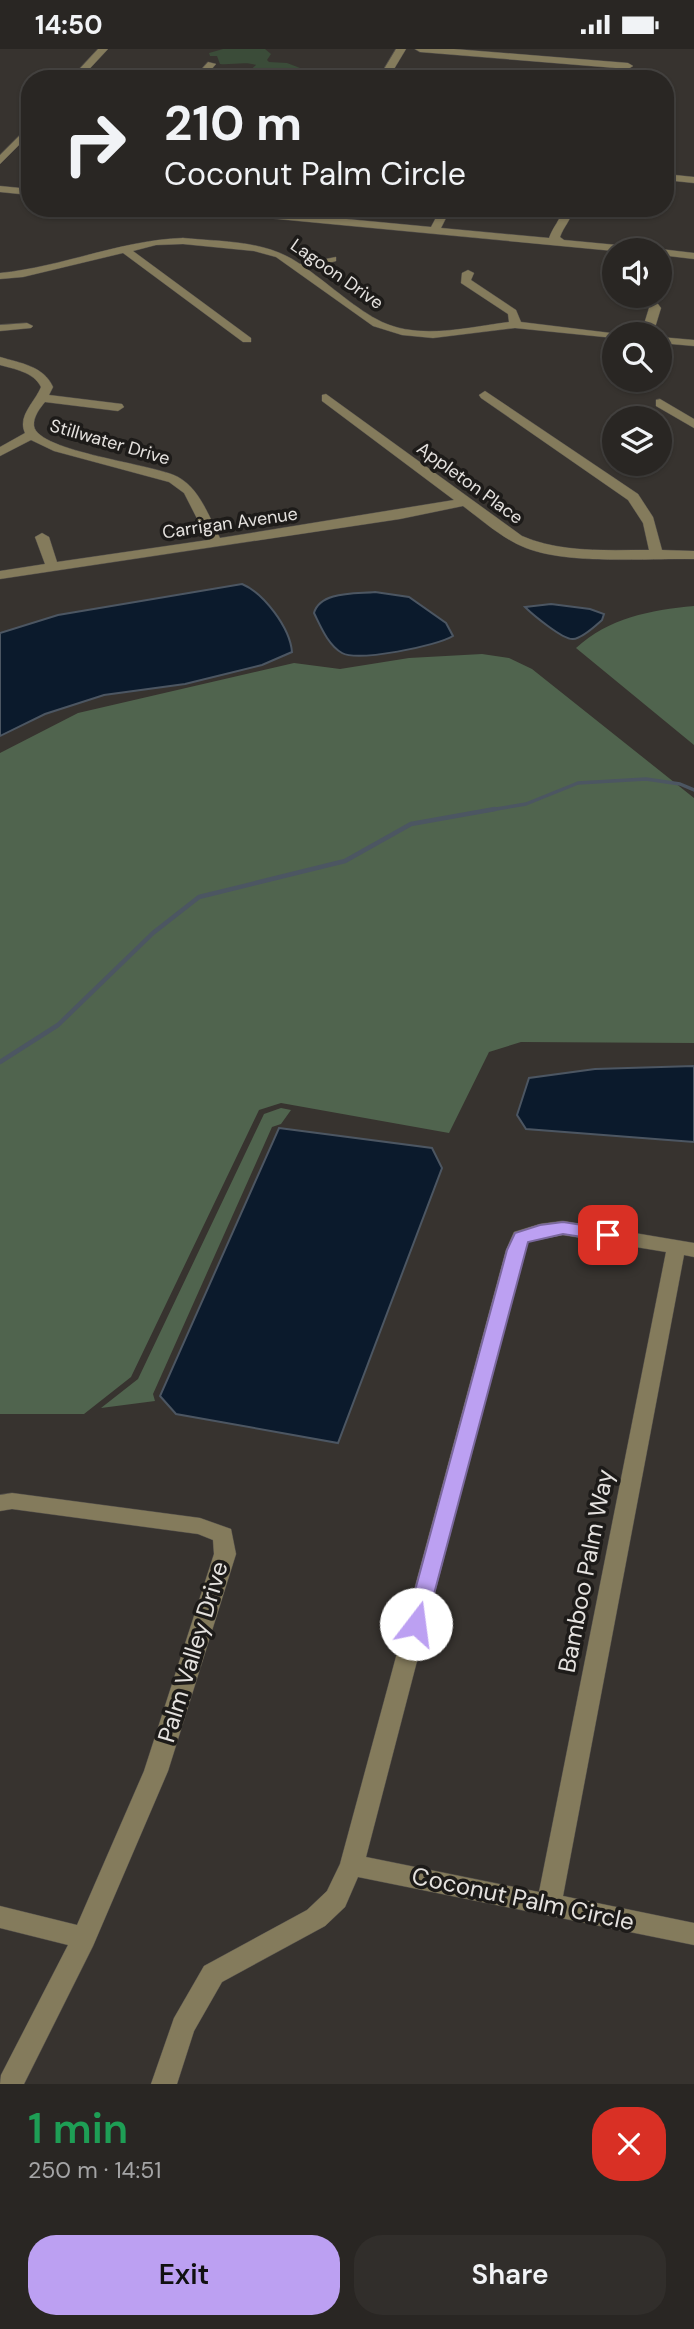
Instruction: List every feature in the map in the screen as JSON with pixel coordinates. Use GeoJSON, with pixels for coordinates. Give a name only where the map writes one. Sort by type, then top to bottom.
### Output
{"type":"FeatureCollection","features":[{"type":"Feature","properties":{"kind":"street"},"geometry":{"type":"LineString","coordinates":[[83,70],[103,49]]}},
{"type":"Feature","properties":{"kind":"street"},"geometry":{"type":"LineString","coordinates":[[388,70],[401,49]]}},
{"type":"Feature","properties":{"kind":"street"},"geometry":{"type":"LineString","coordinates":[[420,49],[628,66]]}},
{"type":"Feature","properties":{"kind":"street"},"geometry":{"type":"LineString","coordinates":[[206,70],[211,64]]}},
{"type":"Feature","properties":{"kind":"street"},"geometry":{"type":"LineString","coordinates":[[0,160],[21,138]]}},
{"type":"Feature","properties":{"kind":"street"},"geometry":{"type":"LineString","coordinates":[[674,178],[694,180]]}},
{"type":"Feature","properties":{"kind":"street"},"geometry":{"type":"LineString","coordinates":[[0,189],[21,191]]}},
{"type":"Feature","properties":{"kind":"street"},"geometry":{"type":"LineString","coordinates":[[328,217],[434,231],[602,246]]}},
{"type":"Feature","properties":{"kind":"street"},"geometry":{"type":"LineString","coordinates":[[434,231],[441,217]]}},
{"type":"Feature","properties":{"kind":"street"},"geometry":{"type":"LineString","coordinates":[[558,241],[566,239],[570,227],[565,222],[566,217]]}},
{"type":"Feature","properties":{"kind":"street","name":"Lagoon Drive"},"geometry":{"type":"LineString","coordinates":[[0,276],[23,274],[169,241],[254,248],[280,255],[377,324],[402,332],[433,335],[515,325],[602,334]]}},
{"type":"Feature","properties":{"kind":"street"},"geometry":{"type":"LineString","coordinates":[[125,250],[247,339]]}},
{"type":"Feature","properties":{"kind":"street"},"geometry":{"type":"LineString","coordinates":[[672,253],[694,255]]}},
{"type":"Feature","properties":{"kind":"street"},"geometry":{"type":"LineString","coordinates":[[298,268],[331,259]]}},
{"type":"Feature","properties":{"kind":"street"},"geometry":{"type":"LineString","coordinates":[[468,273],[465,281],[512,312],[516,317],[515,325]]}},
{"type":"Feature","properties":{"kind":"street"},"geometry":{"type":"LineString","coordinates":[[0,328],[27,326]]}},
{"type":"Feature","properties":{"kind":"street"},"geometry":{"type":"LineString","coordinates":[[672,340],[694,343]]}},
{"type":"Feature","properties":{"kind":"street","name":"Stillwater Drive"},"geometry":{"type":"LineString","coordinates":[[0,361],[30,369],[45,379],[47,390],[28,419],[27,426],[41,442],[173,479],[189,491],[216,543]]}},
{"type":"Feature","properties":{"kind":"street"},"geometry":{"type":"LineString","coordinates":[[485,395],[633,497],[645,509],[651,522],[656,555]]}},
{"type":"Feature","properties":{"kind":"street"},"geometry":{"type":"LineString","coordinates":[[42,398],[118,407]]}},
{"type":"Feature","properties":{"kind":"street","name":"Appleton Place"},"geometry":{"type":"LineString","coordinates":[[326,398],[465,502],[517,539],[533,546],[577,552],[694,555]]}},
{"type":"Feature","properties":{"kind":"street"},"geometry":{"type":"LineString","coordinates":[[660,403],[694,424]]}},
{"type":"Feature","properties":{"kind":"street"},"geometry":{"type":"LineString","coordinates":[[0,452],[32,434]]}},
{"type":"Feature","properties":{"kind":"street","name":"Carrigan Avenue"},"geometry":{"type":"LineString","coordinates":[[0,575],[400,515],[465,502]]}},
{"type":"Feature","properties":{"kind":"street"},"geometry":{"type":"LineString","coordinates":[[42,537],[52,566]]}},
{"type":"Feature","properties":{"kind":"street"},"geometry":{"type":"LineString","coordinates":[[164,2084],[183,2026],[214,1974],[317,1918],[336,1899],[352,1865],[515,1250],[521,1237],[563,1228],[685,1248]]}},
{"type":"Feature","properties":{"kind":"street","name":"Bamboo Palm Way"},"geometry":{"type":"LineString","coordinates":[[549,1905],[685,1248]]}},
{"type":"Feature","properties":{"kind":"street","name":"Palm Valley Drive"},"geometry":{"type":"LineString","coordinates":[[0,1503],[12,1501],[200,1526],[223,1535],[225,1554],[156,1771],[83,1938],[10,2084]]}},
{"type":"Feature","properties":{"kind":"street","name":"Coconut Palm Circle"},"geometry":{"type":"LineString","coordinates":[[352,1865],[694,1934]]}},
{"type":"Feature","properties":{"kind":"street"},"geometry":{"type":"LineString","coordinates":[[0,1917],[83,1938]]}},
{"type":"Feature","properties":{"kind":"green space"},"geometry":{"type":"Polygon","coordinates":[[[223,49],[265,49],[271,54],[267,60],[269,62],[287,63],[300,68],[250,70],[256,65],[220,64],[217,56],[210,56],[209,53],[223,49]]]}},
{"type":"Feature","properties":{"kind":"green space"},"geometry":{"type":"Polygon","coordinates":[[[694,606],[694,745],[576,648],[602,629],[631,617],[694,606]]]}},
{"type":"Feature","properties":{"kind":"green space"},"geometry":{"type":"Polygon","coordinates":[[[482,654],[509,658],[532,669],[694,798],[694,1043],[521,1042],[489,1052],[449,1133],[281,1103],[259,1110],[131,1377],[84,1414],[0,1414],[0,753],[78,713],[294,663],[340,669],[409,658],[482,654]]]}},
{"type":"Feature","properties":{"kind":"green space"},"geometry":{"type":"Polygon","coordinates":[[[281,1108],[291,1110],[281,1124],[272,1127],[153,1394],[155,1401],[101,1408],[138,1379],[264,1114],[281,1108]]]}},
{"type":"Feature","properties":{"kind":"water"},"geometry":{"type":"Polygon","coordinates":[[[242,584],[259,595],[274,612],[286,633],[292,652],[262,665],[185,684],[104,695],[45,714],[0,736],[0,633],[58,615],[242,584]]]}},
{"type":"Feature","properties":{"kind":"water"},"geometry":{"type":"Polygon","coordinates":[[[375,592],[409,597],[446,623],[453,636],[398,652],[364,656],[342,653],[329,641],[314,613],[323,601],[331,597],[375,592]]]}},
{"type":"Feature","properties":{"kind":"water"},"geometry":{"type":"Polygon","coordinates":[[[551,604],[590,609],[604,614],[602,620],[585,634],[573,639],[548,626],[525,607],[551,604]]]}},
{"type":"Feature","properties":{"kind":"water"},"geometry":{"type":"Polygon","coordinates":[[[694,1066],[694,1142],[526,1129],[517,1115],[529,1078],[595,1069],[694,1066]]]}},
{"type":"Feature","properties":{"kind":"water"},"geometry":{"type":"Polygon","coordinates":[[[279,1128],[432,1148],[442,1168],[338,1443],[176,1414],[160,1396],[279,1128]]]}},
{"type":"Feature","properties":{"kind":"waterway"},"geometry":{"type":"LineString","coordinates":[[484,811],[526,804],[578,783],[646,779],[680,784],[694,790]]}},
{"type":"Feature","properties":{"kind":"waterway"},"geometry":{"type":"LineString","coordinates":[[0,1062],[58,1025],[153,933],[199,897],[345,861],[411,824],[495,809]]}},
{"type":"Feature","properties":{"kind":"route"},"geometry":{"type":"LineString","coordinates":[[416,1624],[515,1250],[521,1237],[563,1228],[608,1235]]}}]}
